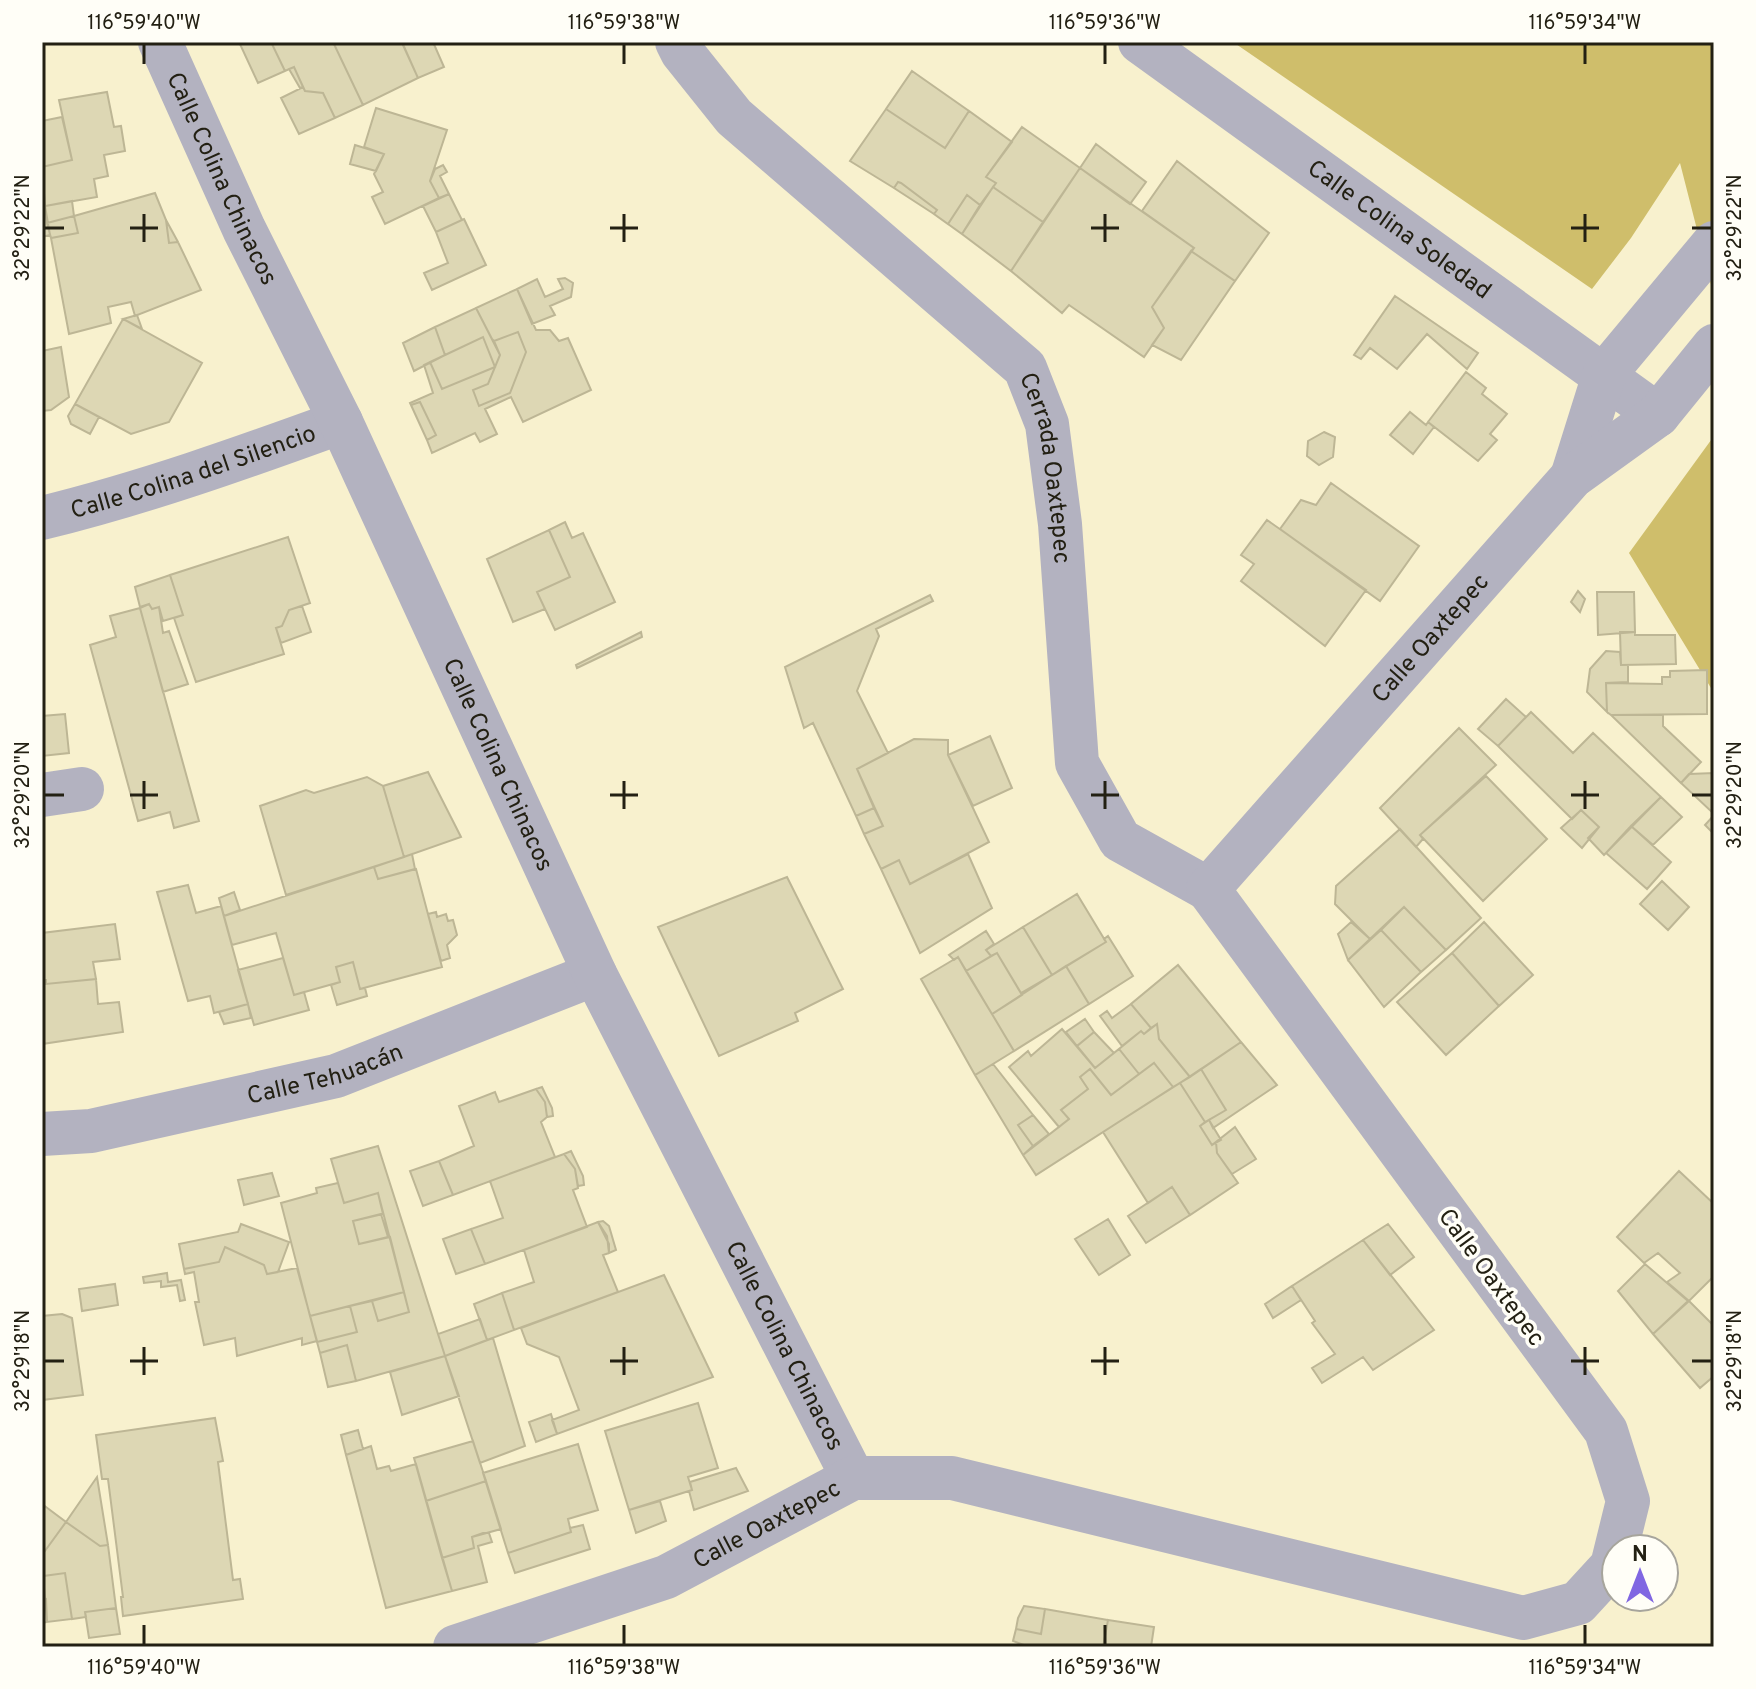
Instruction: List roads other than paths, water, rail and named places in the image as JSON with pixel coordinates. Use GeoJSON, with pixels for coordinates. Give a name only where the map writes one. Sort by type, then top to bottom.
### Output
{"type":"FeatureCollection","features":[{"type":"Feature","properties":{"kind":"street","name":"Calle Colina Chinacos"},"geometry":{"type":"LineString","coordinates":[[160,42],[244,229],[341,422],[595,974],[853,1478]]}},
{"type":"Feature","properties":{"kind":"street","name":"Cerrada Oaxtepec"},"geometry":{"type":"LineString","coordinates":[[677,42],[734,117],[1025,368],[1047,424],[1060,524],[1077,763],[1120,840],[1208,889]]}},
{"type":"Feature","properties":{"kind":"street","name":"Calle Colina Soledad"},"geometry":{"type":"LineString","coordinates":[[1140,42],[1658,415]]}},
{"type":"Feature","properties":{"kind":"street"},"geometry":{"type":"LineString","coordinates":[[1604,375],[1714,243]]}},
{"type":"Feature","properties":{"kind":"street","name":"Calle Oaxtepec"},"geometry":{"type":"LineString","coordinates":[[455,1647],[666,1577],[853,1478],[952,1478],[1523,1618],[1578,1603],[1612,1566],[1628,1501],[1606,1431],[1208,889],[1248,840],[1572,477],[1658,415],[1714,346]]}},
{"type":"Feature","properties":{"kind":"street","name":"Calle Oaxtepec"},"geometry":{"type":"LineString","coordinates":[[1572,477],[1604,375]]}},
{"type":"Feature","properties":{"kind":"street","name":"Calle Colina del Silencio"},"geometry":{"type":"LineString","coordinates":[[42,518],[121,499],[341,422]]}},
{"type":"Feature","properties":{"kind":"street","name":"Calle Tehuacán"},"geometry":{"type":"LineString","coordinates":[[42,1134],[91,1131],[336,1076],[595,974]]}}]}
